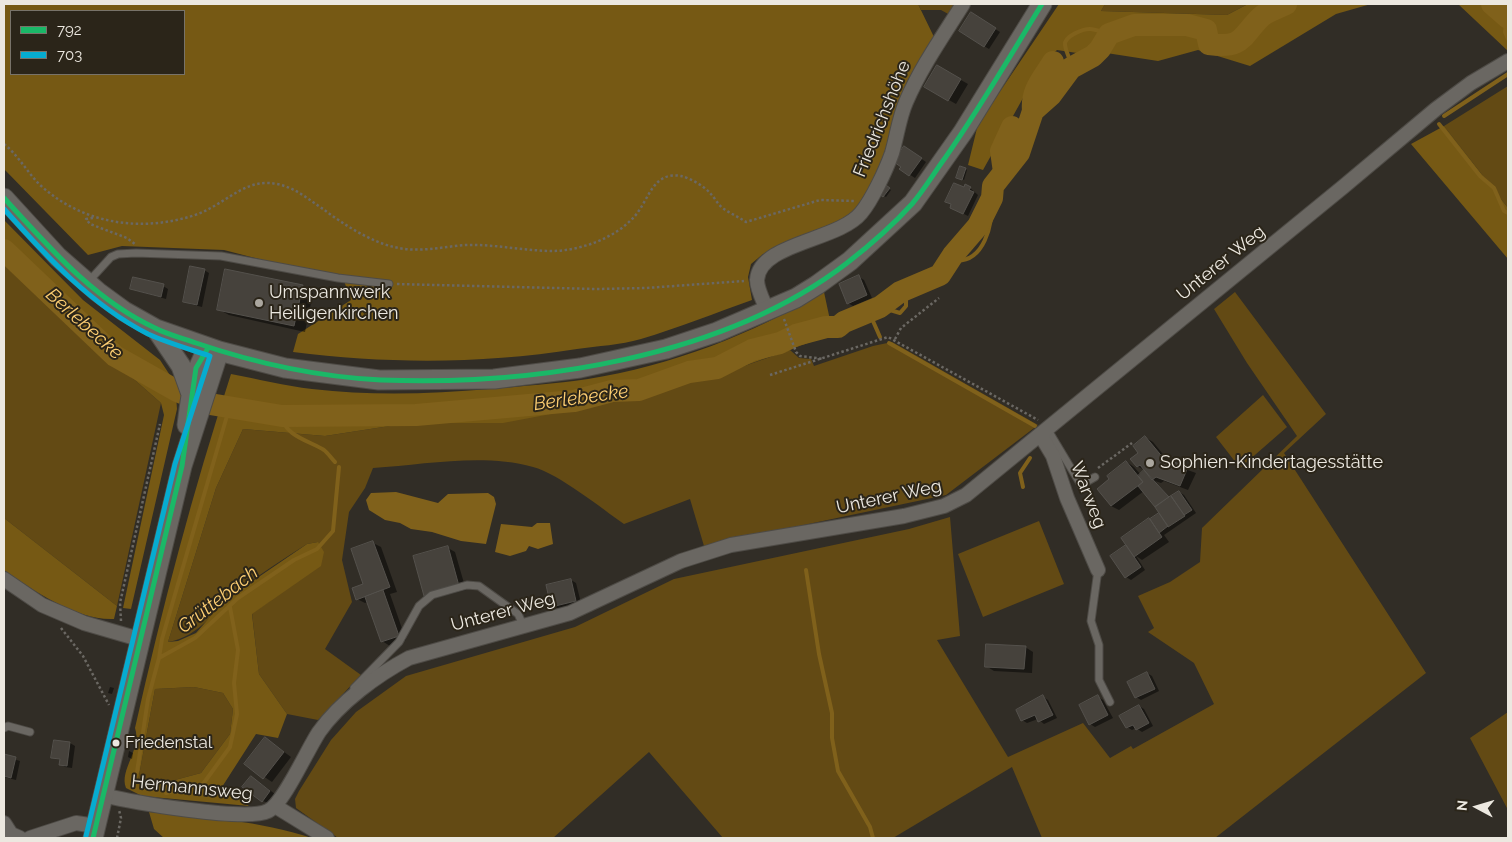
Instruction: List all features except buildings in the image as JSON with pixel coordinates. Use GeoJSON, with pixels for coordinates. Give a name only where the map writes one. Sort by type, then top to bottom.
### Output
{"type":"FeatureCollection","features":[{"type":"Feature","properties":{"kind":"main road"},"geometry":{"type":"LineString","coordinates":[[4,198],[58,257],[88,284],[124,311],[156,329],[214,349],[285,368],[358,379],[494,380],[620,360],[717,332],[768,312],[817,285],[843,266],[913,203],[963,132],[1042,4]]}},
{"type":"Feature","properties":{"kind":"main road"},"geometry":{"type":"LineString","coordinates":[[156,329],[195,385]]}},
{"type":"Feature","properties":{"kind":"main road"},"geometry":{"type":"LineString","coordinates":[[95,832],[110,797],[122,711],[194,414],[196,368],[214,349]]}},
{"type":"Feature","properties":{"kind":"street","name":"Friedrichshöhe"},"geometry":{"type":"LineString","coordinates":[[757,282],[760,268],[772,256],[836,231],[849,224],[861,214],[892,154],[906,103],[926,62],[963,4]]}},
{"type":"Feature","properties":{"kind":"street","name":"Unterer Weg"},"geometry":{"type":"LineString","coordinates":[[275,806],[319,732],[348,701],[395,665],[409,658],[570,614],[680,561],[730,545],[904,516],[944,506],[966,496],[1436,109],[1471,83],[1508,61]]}},
{"type":"Feature","properties":{"kind":"street"},"geometry":{"type":"LineString","coordinates":[[757,282],[768,312]]}},
{"type":"Feature","properties":{"kind":"street","name":"Warweg"},"geometry":{"type":"LineString","coordinates":[[1044,433],[1067,498],[1098,570]]}},
{"type":"Feature","properties":{"kind":"street"},"geometry":{"type":"LineString","coordinates":[[4,579],[42,605],[84,623],[139,639]]}},
{"type":"Feature","properties":{"kind":"street","name":"Hermannsweg"},"geometry":{"type":"LineString","coordinates":[[110,797],[172,808],[238,814],[268,812],[275,806],[327,838]]}},
{"type":"Feature","properties":{"kind":"street"},"geometry":{"type":"LineString","coordinates":[[4,823],[11,834],[20,838]]}},
{"type":"Feature","properties":{"kind":"street"},"geometry":{"type":"LineString","coordinates":[[30,838],[76,823],[95,832]]}},
{"type":"Feature","properties":{"kind":"lane"},"geometry":{"type":"LineString","coordinates":[[88,284],[110,257],[118,254],[136,253],[221,256],[338,278],[388,284]]}},
{"type":"Feature","properties":{"kind":"lane"},"geometry":{"type":"LineString","coordinates":[[1044,433],[1081,485],[1094,474]]}},
{"type":"Feature","properties":{"kind":"lane"},"geometry":{"type":"LineString","coordinates":[[1098,570],[1091,621],[1099,645],[1099,680],[1110,702]]}},
{"type":"Feature","properties":{"kind":"lane"},"geometry":{"type":"LineString","coordinates":[[348,701],[348,695],[400,642],[419,606],[432,595],[474,584],[514,611],[521,618],[524,627]]}},
{"type":"Feature","properties":{"kind":"lane"},"geometry":{"type":"LineString","coordinates":[[4,728],[8,726],[30,732]]}},
{"type":"Feature","properties":{"kind":"path"},"geometry":{"type":"LineString","coordinates":[[4,144],[41,186],[93,218],[106,222],[145,225],[198,214],[228,200],[236,192],[252,184],[268,183],[286,186],[368,237],[393,247],[417,250],[465,245],[555,251],[601,242],[634,217],[652,186],[667,176],[682,176],[694,182],[710,193],[722,208],[746,222],[820,200],[868,201]]}},
{"type":"Feature","properties":{"kind":"path"},"geometry":{"type":"LineString","coordinates":[[93,218],[86,220],[90,224],[135,243],[136,253]]}},
{"type":"Feature","properties":{"kind":"path"},"geometry":{"type":"LineString","coordinates":[[388,284],[596,289],[646,288],[730,280],[757,282]]}},
{"type":"Feature","properties":{"kind":"path"},"geometry":{"type":"LineString","coordinates":[[895,339],[901,328],[939,298]]}},
{"type":"Feature","properties":{"kind":"path"},"geometry":{"type":"LineString","coordinates":[[787,327],[795,350],[800,356],[826,359]]}},
{"type":"Feature","properties":{"kind":"path"},"geometry":{"type":"LineString","coordinates":[[770,375],[826,359],[888,337],[895,339],[1039,420],[1044,433]]}},
{"type":"Feature","properties":{"kind":"path"},"geometry":{"type":"LineString","coordinates":[[121,634],[120,603],[160,424]]}},
{"type":"Feature","properties":{"kind":"path"},"geometry":{"type":"LineString","coordinates":[[1094,474],[1132,443]]}},
{"type":"Feature","properties":{"kind":"path"},"geometry":{"type":"LineString","coordinates":[[514,611],[519,603],[526,600],[537,607],[548,607]]}},
{"type":"Feature","properties":{"kind":"path"},"geometry":{"type":"LineString","coordinates":[[60,627],[83,656],[107,703],[122,711]]}},
{"type":"Feature","properties":{"kind":"path"},"geometry":{"type":"LineString","coordinates":[[110,797],[121,818],[117,838]]}},
{"type":"Feature","properties":{"kind":"shaded area"},"geometry":{"type":"Polygon","coordinates":[[[4,4],[918,4],[934,37],[862,213],[845,234],[763,254],[751,264],[748,277],[752,300],[633,341],[541,354],[470,360],[364,359],[293,352],[298,334],[351,300],[344,281],[224,250],[122,246],[88,255],[4,169],[4,4]]]}},
{"type":"Feature","properties":{"kind":"shaded area"},"geometry":{"type":"Polygon","coordinates":[[[918,4],[956,4],[950,15],[941,10],[921,10],[918,4]]]}},
{"type":"Feature","properties":{"kind":"shaded area"},"geometry":{"type":"Polygon","coordinates":[[[1059,4],[1105,4],[1101,11],[1227,15],[1248,4],[1371,4],[1336,14],[1250,66],[1198,50],[1158,61],[1087,50],[1077,53],[1057,50],[1043,62],[983,170],[968,165],[978,124],[1059,4]]]}},
{"type":"Feature","properties":{"kind":"shaded area"},"geometry":{"type":"Polygon","coordinates":[[[1105,4],[1248,4],[1227,15],[1101,11],[1105,4]]]}},
{"type":"Feature","properties":{"kind":"shaded area"},"geometry":{"type":"Polygon","coordinates":[[[1458,4],[1508,4],[1508,51],[1458,4]]]}},
{"type":"Feature","properties":{"kind":"shaded area"},"geometry":{"type":"Polygon","coordinates":[[[1508,86],[1508,208],[1444,126],[1508,86]]]}},
{"type":"Feature","properties":{"kind":"shaded area"},"geometry":{"type":"Polygon","coordinates":[[[1444,126],[1508,208],[1508,259],[1411,144],[1444,126]]]}},
{"type":"Feature","properties":{"kind":"shaded area"},"geometry":{"type":"Polygon","coordinates":[[[4,220],[83,300],[160,360],[175,383],[177,409],[131,609],[123,608],[164,415],[161,403],[4,265],[4,220]]]}},
{"type":"Feature","properties":{"kind":"shaded area"},"geometry":{"type":"Polygon","coordinates":[[[4,265],[161,403],[117,606],[4,518],[4,265]]]}},
{"type":"Feature","properties":{"kind":"shaded area"},"geometry":{"type":"Polygon","coordinates":[[[824,292],[833,334],[727,372],[620,401],[503,423],[409,423],[325,436],[243,429],[216,488],[168,642],[178,641],[196,633],[218,608],[241,589],[307,544],[318,542],[324,552],[321,566],[252,614],[259,674],[287,714],[278,738],[256,734],[222,787],[249,806],[142,796],[126,788],[125,774],[136,744],[135,728],[167,594],[191,506],[231,374],[302,388],[379,393],[445,392],[563,382],[619,373],[680,357],[740,335],[824,292]],[[194,687],[155,689],[138,781],[145,788],[201,773],[230,734],[233,709],[223,693],[194,687]]]}},
{"type":"Feature","properties":{"kind":"shaded area"},"geometry":{"type":"Polygon","coordinates":[[[1235,292],[1326,414],[1284,453],[1426,673],[1215,838],[1042,838],[1012,767],[893,838],[723,838],[649,752],[553,838],[338,838],[296,808],[295,799],[299,791],[331,740],[356,712],[406,676],[575,627],[674,579],[909,529],[950,517],[960,636],[937,640],[1008,757],[1083,723],[1110,758],[1131,746],[1133,749],[1214,704],[1194,663],[1148,632],[1154,628],[1138,596],[1170,582],[1200,562],[1202,528],[1297,436],[1247,363],[1214,309],[1235,292]]]}},
{"type":"Feature","properties":{"kind":"shaded area"},"geometry":{"type":"Polygon","coordinates":[[[892,342],[1038,425],[946,495],[704,546],[690,499],[624,524],[567,484],[533,467],[514,463],[473,460],[373,468],[365,488],[349,512],[342,560],[352,602],[325,649],[361,675],[318,720],[287,714],[259,674],[252,613],[270,601],[318,542],[307,544],[258,576],[190,634],[168,642],[216,488],[243,429],[325,436],[409,423],[565,411],[620,401],[727,372],[790,350],[799,358],[811,359],[814,366],[873,346],[892,342]]]}},
{"type":"Feature","properties":{"kind":"shaded area"},"geometry":{"type":"Polygon","coordinates":[[[1263,395],[1287,427],[1240,468],[1216,437],[1263,395]]]}},
{"type":"Feature","properties":{"kind":"shaded area"},"geometry":{"type":"Polygon","coordinates":[[[396,492],[438,503],[448,494],[488,493],[494,497],[496,504],[486,544],[461,541],[432,532],[411,529],[400,523],[385,520],[369,510],[366,500],[371,493],[396,492]]]}},
{"type":"Feature","properties":{"kind":"shaded area"},"geometry":{"type":"Polygon","coordinates":[[[4,518],[117,606],[114,619],[100,618],[71,610],[42,595],[4,570],[4,518]]]}},
{"type":"Feature","properties":{"kind":"shaded area"},"geometry":{"type":"Polygon","coordinates":[[[1039,521],[1064,584],[983,617],[958,554],[1039,521]]]}},
{"type":"Feature","properties":{"kind":"shaded area"},"geometry":{"type":"Polygon","coordinates":[[[537,523],[550,523],[553,544],[538,549],[529,546],[526,551],[510,556],[495,552],[501,524],[532,527],[537,523]]]}},
{"type":"Feature","properties":{"kind":"shaded area"},"geometry":{"type":"Polygon","coordinates":[[[194,687],[223,693],[233,709],[230,734],[201,773],[145,788],[138,781],[155,689],[194,687]]]}},
{"type":"Feature","properties":{"kind":"shaded area"},"geometry":{"type":"Polygon","coordinates":[[[1508,712],[1508,810],[1470,738],[1508,712]]]}},
{"type":"Feature","properties":{"kind":"shaded area"},"geometry":{"type":"Polygon","coordinates":[[[149,812],[211,818],[272,827],[312,838],[164,838],[154,829],[149,812]]]}},
{"type":"Feature","properties":{"kind":"waterway","name":"Berlebecke"},"geometry":{"type":"LineString","coordinates":[[4,250],[115,356],[177,391],[210,404],[282,416],[416,415],[574,401],[612,391],[639,390],[689,372],[717,368],[752,350],[780,343],[796,335],[826,327],[838,327],[844,322],[880,307],[900,292],[940,275],[953,255],[978,226],[992,198],[993,186],[1019,153],[1033,111],[1051,95],[1071,68],[1093,56],[1100,49],[1109,34],[1134,25],[1187,25],[1206,30],[1209,44],[1229,45],[1241,40],[1264,15],[1286,4]]}},
{"type":"Feature","properties":{"kind":"waterway","name":"Berlebecke"},"geometry":{"type":"LineString","coordinates":[[1492,4],[1508,18]]}},
{"type":"Feature","properties":{"kind":"waterway"},"geometry":{"type":"LineString","coordinates":[[1507,17],[1505,32],[1508,39]]}},
{"type":"Feature","properties":{"kind":"waterway","name":"Berlebecke"},"geometry":{"type":"LineString","coordinates":[[1071,68],[1065,45],[1068,39],[1074,34],[1087,29],[1109,34]]}},
{"type":"Feature","properties":{"kind":"waterway"},"geometry":{"type":"LineString","coordinates":[[1033,111],[1036,91],[1053,62]]}},
{"type":"Feature","properties":{"kind":"waterway"},"geometry":{"type":"LineString","coordinates":[[1444,116],[1508,74]]}},
{"type":"Feature","properties":{"kind":"waterway"},"geometry":{"type":"LineString","coordinates":[[1439,124],[1480,176],[1494,188],[1504,211],[1508,213]]}},
{"type":"Feature","properties":{"kind":"waterway"},"geometry":{"type":"LineString","coordinates":[[1004,172],[1001,151],[1012,127]]}},
{"type":"Feature","properties":{"kind":"waterway"},"geometry":{"type":"LineString","coordinates":[[951,260],[963,260],[972,256],[985,241],[991,219],[992,198]]}},
{"type":"Feature","properties":{"kind":"waterway"},"geometry":{"type":"LineString","coordinates":[[880,307],[900,313],[906,306],[906,290]]}},
{"type":"Feature","properties":{"kind":"waterway"},"geometry":{"type":"LineString","coordinates":[[869,312],[880,337]]}},
{"type":"Feature","properties":{"kind":"waterway"},"geometry":{"type":"LineString","coordinates":[[889,343],[1035,426]]}},
{"type":"Feature","properties":{"kind":"waterway"},"geometry":{"type":"LineString","coordinates":[[159,658],[162,639],[229,409]]}},
{"type":"Feature","properties":{"kind":"waterway","name":"Grüttebach"},"geometry":{"type":"LineString","coordinates":[[282,416],[284,423],[292,433],[324,450],[335,462]]}},
{"type":"Feature","properties":{"kind":"waterway"},"geometry":{"type":"LineString","coordinates":[[1023,487],[1020,473],[1030,458]]}},
{"type":"Feature","properties":{"kind":"waterway","name":"Grüttebach"},"geometry":{"type":"LineString","coordinates":[[137,772],[148,699],[159,658],[195,638],[238,598],[294,560],[317,549],[333,531],[339,467]]}},
{"type":"Feature","properties":{"kind":"waterway"},"geometry":{"type":"LineString","coordinates":[[806,570],[819,654],[832,713],[832,738],[838,771],[870,827],[873,838]]}},
{"type":"Feature","properties":{"kind":"waterway"},"geometry":{"type":"LineString","coordinates":[[166,793],[203,784],[230,747],[237,714],[234,683],[238,650],[230,607]]}},
{"type":"Feature","properties":{"kind":"transit line","name":"792"},"geometry":{"type":"LineString","coordinates":[[4,198],[55,253],[112,303],[165,333],[218,350],[287,368],[334,376],[381,380],[440,381],[501,378],[563,371],[625,359],[686,343],[744,322],[798,296],[847,263],[889,227],[916,199],[995,82],[1042,4]]}},
{"type":"Feature","properties":{"kind":"transit line","name":"703"},"geometry":{"type":"LineString","coordinates":[[4,209],[53,262],[107,309],[148,334],[210,356],[175,464],[86,836]]}},
{"type":"Feature","properties":{"kind":"transit line","name":"792"},"geometry":{"type":"LineString","coordinates":[[93,838],[182,466],[196,368],[208,348]]}},
{"type":"Feature","properties":{"kind":"place","name":"Umspannwerk Heiligenkirchen"},"geometry":{"type":"Point","coordinates":[259,303]}},
{"type":"Feature","properties":{"kind":"place","name":"Sophien-Kindertagesstätte"},"geometry":{"type":"Point","coordinates":[1150,463]}},
{"type":"Feature","properties":{"kind":"place","name":"Friedenstal"},"geometry":{"type":"Point","coordinates":[116,743]}}]}
